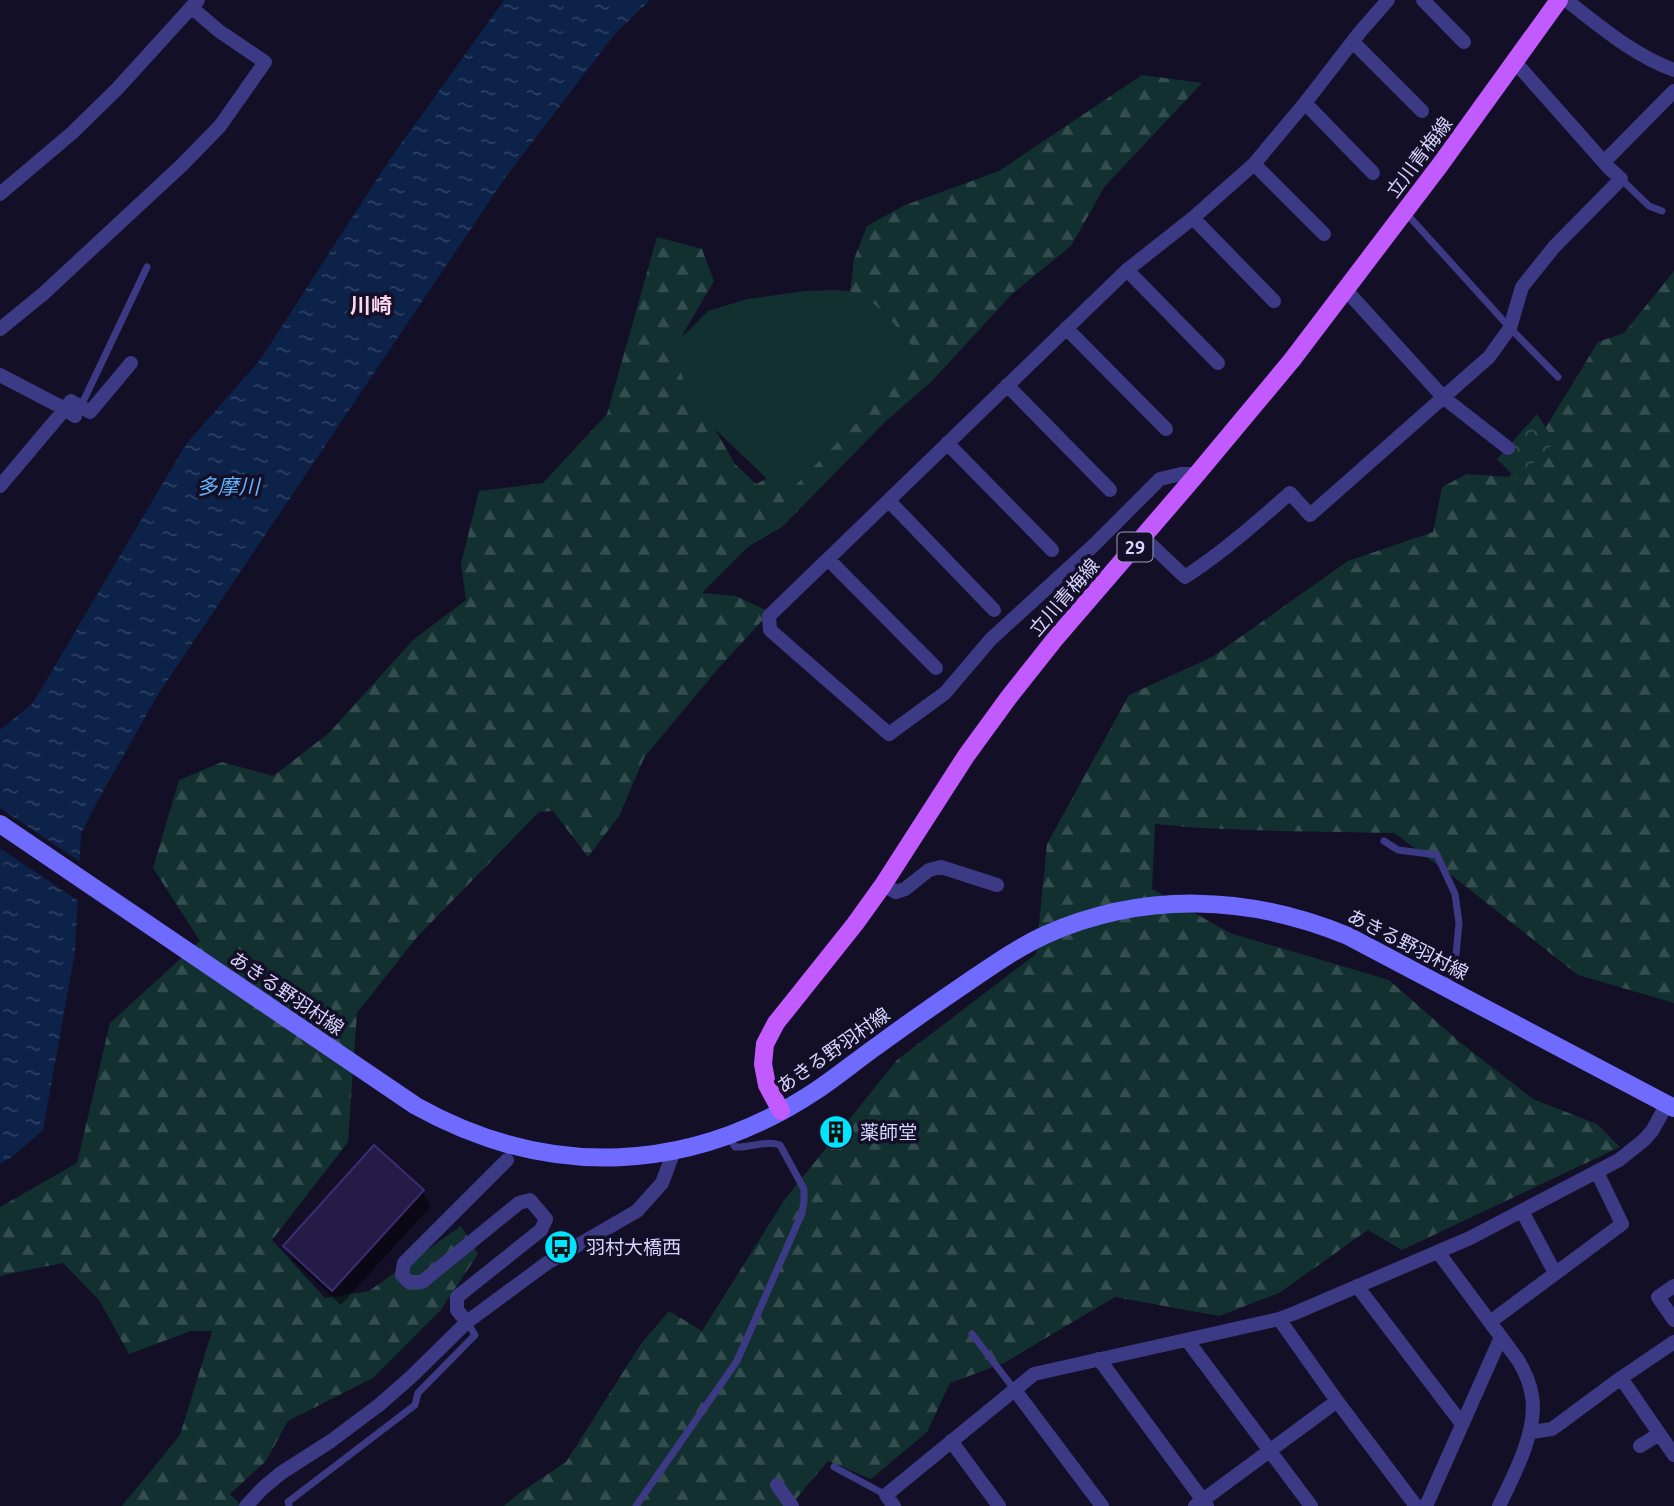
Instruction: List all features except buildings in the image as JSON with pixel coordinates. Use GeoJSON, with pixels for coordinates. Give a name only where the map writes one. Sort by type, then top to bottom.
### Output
{"type":"FeatureCollection","features":[{"type":"Feature","properties":{"kind":"main road","name":"立川青梅線"},"geometry":{"type":"LineString","coordinates":[[781,1111],[764,1076],[763,1057],[769,1033],[883,886],[966,756],[1009,697],[1055,639],[1261,399],[1346,290],[1559,0]]}},
{"type":"Feature","properties":{"kind":"main road","name":"あきる野羽村線"},"geometry":{"type":"LineString","coordinates":[[0,824],[391,1089],[438,1118],[486,1138],[540,1152],[600,1157],[646,1155],[674,1151],[728,1136],[781,1111],[819,1089],[1008,954],[1088,919],[1124,910],[1187,903],[1230,904],[1278,912],[1317,923],[1348,936],[1671,1106]]}},
{"type":"Feature","properties":{"kind":"street"},"geometry":{"type":"LineString","coordinates":[[1197,474],[1181,474],[1160,479],[1094,545],[991,639],[946,692],[889,734],[770,629],[769,616],[1126,270],[1193,218],[1254,164],[1388,0]]}},
{"type":"Feature","properties":{"kind":"street"},"geometry":{"type":"LineString","coordinates":[[1423,0],[1464,42]]}},
{"type":"Feature","properties":{"kind":"street"},"geometry":{"type":"LineString","coordinates":[[1566,0],[1625,45],[1674,70]]}},
{"type":"Feature","properties":{"kind":"street"},"geometry":{"type":"LineString","coordinates":[[0,194],[72,133],[117,89],[194,3],[219,31],[265,62],[220,125],[182,165],[61,277],[0,329]]}},
{"type":"Feature","properties":{"kind":"street"},"geometry":{"type":"LineString","coordinates":[[1353,42],[1422,111]]}},
{"type":"Feature","properties":{"kind":"street"},"geometry":{"type":"LineString","coordinates":[[1143,537],[1185,577],[1240,538],[1290,493],[1310,515],[1489,357],[1510,328],[1521,287],[1554,247],[1621,179],[1515,62]]}},
{"type":"Feature","properties":{"kind":"street"},"geometry":{"type":"LineString","coordinates":[[1604,162],[1674,91]]}},
{"type":"Feature","properties":{"kind":"street"},"geometry":{"type":"LineString","coordinates":[[1305,103],[1373,173]]}},
{"type":"Feature","properties":{"kind":"street"},"geometry":{"type":"LineString","coordinates":[[1254,164],[1324,234]]}},
{"type":"Feature","properties":{"kind":"street"},"geometry":{"type":"LineString","coordinates":[[1193,218],[1274,301]]}},
{"type":"Feature","properties":{"kind":"street"},"geometry":{"type":"LineString","coordinates":[[1126,270],[1218,363]]}},
{"type":"Feature","properties":{"kind":"street"},"geometry":{"type":"LineString","coordinates":[[1346,290],[1444,398],[1508,448]]}},
{"type":"Feature","properties":{"kind":"street"},"geometry":{"type":"LineString","coordinates":[[1066,328],[1166,429]]}},
{"type":"Feature","properties":{"kind":"street"},"geometry":{"type":"LineString","coordinates":[[0,375],[73,410],[90,412],[131,363]]}},
{"type":"Feature","properties":{"kind":"street"},"geometry":{"type":"LineString","coordinates":[[1007,385],[1110,490]]}},
{"type":"Feature","properties":{"kind":"street"},"geometry":{"type":"LineString","coordinates":[[0,486],[73,410]]}},
{"type":"Feature","properties":{"kind":"street"},"geometry":{"type":"LineString","coordinates":[[947,443],[1052,550]]}},
{"type":"Feature","properties":{"kind":"street"},"geometry":{"type":"LineString","coordinates":[[889,501],[994,610]]}},
{"type":"Feature","properties":{"kind":"street"},"geometry":{"type":"LineString","coordinates":[[828,559],[936,668]]}},
{"type":"Feature","properties":{"kind":"street"},"geometry":{"type":"LineString","coordinates":[[883,886],[896,892],[905,889],[929,870],[941,867],[997,885]]}},
{"type":"Feature","properties":{"kind":"street"},"geometry":{"type":"LineString","coordinates":[[890,1500],[951,1441],[1034,1374],[1279,1319],[1471,1238],[1597,1172],[1629,1153],[1644,1140],[1671,1106]]}},
{"type":"Feature","properties":{"kind":"street"},"geometry":{"type":"LineString","coordinates":[[246,1506],[281,1473],[331,1441],[379,1405],[467,1322],[547,1263],[637,1211],[662,1183],[674,1151]]}},
{"type":"Feature","properties":{"kind":"street"},"geometry":{"type":"LineString","coordinates":[[467,1322],[457,1310],[457,1297],[541,1230],[546,1219],[530,1200],[519,1203],[422,1282],[409,1282],[402,1275],[404,1264],[507,1160]]}},
{"type":"Feature","properties":{"kind":"street"},"geometry":{"type":"LineString","coordinates":[[1490,1322],[1622,1224],[1597,1172]]}},
{"type":"Feature","properties":{"kind":"street"},"geometry":{"type":"LineString","coordinates":[[1522,1211],[1555,1273]]}},
{"type":"Feature","properties":{"kind":"street"},"geometry":{"type":"LineString","coordinates":[[1438,1252],[1524,1370],[1533,1397],[1531,1432],[1499,1506]]}},
{"type":"Feature","properties":{"kind":"street"},"geometry":{"type":"LineString","coordinates":[[1357,1286],[1462,1424]]}},
{"type":"Feature","properties":{"kind":"street"},"geometry":{"type":"LineString","coordinates":[[1674,1286],[1658,1297],[1674,1320]]}},
{"type":"Feature","properties":{"kind":"street"},"geometry":{"type":"LineString","coordinates":[[1279,1319],[1416,1506]]}},
{"type":"Feature","properties":{"kind":"street"},"geometry":{"type":"LineString","coordinates":[[1426,1506],[1501,1337]]}},
{"type":"Feature","properties":{"kind":"street"},"geometry":{"type":"LineString","coordinates":[[1187,1340],[1311,1506]]}},
{"type":"Feature","properties":{"kind":"street"},"geometry":{"type":"LineString","coordinates":[[1531,1432],[1552,1429],[1674,1342]]}},
{"type":"Feature","properties":{"kind":"street"},"geometry":{"type":"LineString","coordinates":[[1098,1359],[1202,1504],[1269,1450],[1337,1401]]}},
{"type":"Feature","properties":{"kind":"street"},"geometry":{"type":"LineString","coordinates":[[1621,1378],[1674,1455]]}},
{"type":"Feature","properties":{"kind":"street"},"geometry":{"type":"LineString","coordinates":[[1014,1389],[1102,1506]]}},
{"type":"Feature","properties":{"kind":"street"},"geometry":{"type":"LineString","coordinates":[[1640,1446],[1659,1434]]}},
{"type":"Feature","properties":{"kind":"street"},"geometry":{"type":"LineString","coordinates":[[951,1441],[999,1506]]}},
{"type":"Feature","properties":{"kind":"street"},"geometry":{"type":"LineString","coordinates":[[776,1485],[792,1506]]}},
{"type":"Feature","properties":{"kind":"lane"},"geometry":{"type":"LineString","coordinates":[[1621,179],[1649,206],[1662,211]]}},
{"type":"Feature","properties":{"kind":"lane"},"geometry":{"type":"LineString","coordinates":[[1405,211],[1558,377]]}},
{"type":"Feature","properties":{"kind":"lane"},"geometry":{"type":"LineString","coordinates":[[73,410],[147,267]]}},
{"type":"Feature","properties":{"kind":"lane"},"geometry":{"type":"LineString","coordinates":[[1384,841],[1398,850],[1437,855],[1455,894],[1460,923],[1455,965],[1445,986]]}},
{"type":"Feature","properties":{"kind":"lane"},"geometry":{"type":"LineString","coordinates":[[636,1506],[737,1361],[802,1213],[804,1189],[780,1145],[766,1143],[745,1148],[735,1147],[728,1136]]}},
{"type":"Feature","properties":{"kind":"lane"},"geometry":{"type":"LineString","coordinates":[[289,1506],[288,1502],[415,1405],[418,1393],[475,1335],[467,1322]]}},
{"type":"Feature","properties":{"kind":"lane"},"geometry":{"type":"LineString","coordinates":[[972,1334],[1014,1389]]}},
{"type":"Feature","properties":{"kind":"lane"},"geometry":{"type":"LineString","coordinates":[[834,1467],[890,1500]]}},
{"type":"Feature","properties":{"kind":"green space"},"geometry":{"type":"Polygon","coordinates":[[[1142,75],[1202,83],[1105,186],[1071,246],[1012,294],[932,381],[886,421],[783,526],[748,547],[702,593],[736,596],[770,612],[645,756],[619,816],[588,857],[553,811],[539,812],[417,937],[357,1013],[348,1142],[272,1240],[325,1298],[369,1291],[461,1226],[478,1254],[440,1311],[373,1378],[288,1421],[266,1461],[230,1494],[241,1506],[122,1506],[180,1435],[212,1331],[191,1331],[129,1354],[99,1300],[63,1263],[0,1277],[0,1207],[77,1163],[110,1023],[200,941],[153,868],[179,780],[222,762],[273,776],[329,733],[413,640],[466,600],[461,564],[479,491],[543,483],[607,414],[657,237],[702,249],[714,281],[680,339],[678,364],[735,464],[756,484],[782,471],[910,355],[850,292],[854,259],[867,226],[903,206],[999,171],[1142,75]]]}},
{"type":"Feature","properties":{"kind":"green space"},"geometry":{"type":"Polygon","coordinates":[[[1674,271],[1674,1003],[1578,975],[1394,833],[1278,831],[1155,824],[1152,889],[1230,933],[1389,980],[1461,1043],[1533,1099],[1597,1124],[1620,1147],[1402,1250],[1368,1230],[1279,1293],[1219,1316],[1115,1297],[1004,1363],[950,1383],[927,1432],[871,1479],[828,1461],[790,1506],[504,1506],[566,1462],[641,1344],[669,1311],[702,1331],[785,1199],[897,1060],[1036,954],[1047,844],[1129,695],[1212,657],[1348,561],[1433,532],[1442,487],[1467,474],[1509,477],[1543,432],[1598,342],[1624,333],[1674,271]]]}},
{"type":"Feature","properties":{"kind":"green space"},"geometry":{"type":"Polygon","coordinates":[[[806,291],[851,292],[870,301],[894,323],[921,357],[785,496],[694,409],[672,347],[708,311],[747,299],[806,291]]]}},
{"type":"Feature","properties":{"kind":"green space"},"geometry":{"type":"Polygon","coordinates":[[[1537,414],[1555,442],[1517,479],[1497,459],[1537,414]]]}},
{"type":"Feature","properties":{"kind":"water","name":"多摩川"},"geometry":{"type":"Polygon","coordinates":[[[504,0],[650,0],[614,35],[505,178],[159,693],[101,795],[81,833],[75,952],[43,1130],[0,1164],[0,730],[33,703],[186,444],[260,360],[388,162],[504,0]]]}},
{"type":"Feature","properties":{"kind":"pier"},"geometry":{"type":"Polygon","coordinates":[[[0,808],[82,863],[80,902],[0,848],[0,808]]]}},
{"type":"Feature","properties":{"kind":"place","name":"薬師堂"},"geometry":{"type":"Point","coordinates":[836,1132]}},
{"type":"Feature","properties":{"kind":"place","name":"羽村大橋西"},"geometry":{"type":"Point","coordinates":[561,1247]}},
{"type":"Feature","properties":{"kind":"district","name":"川崎"},"geometry":{"type":"Point","coordinates":[371,305]}}]}
